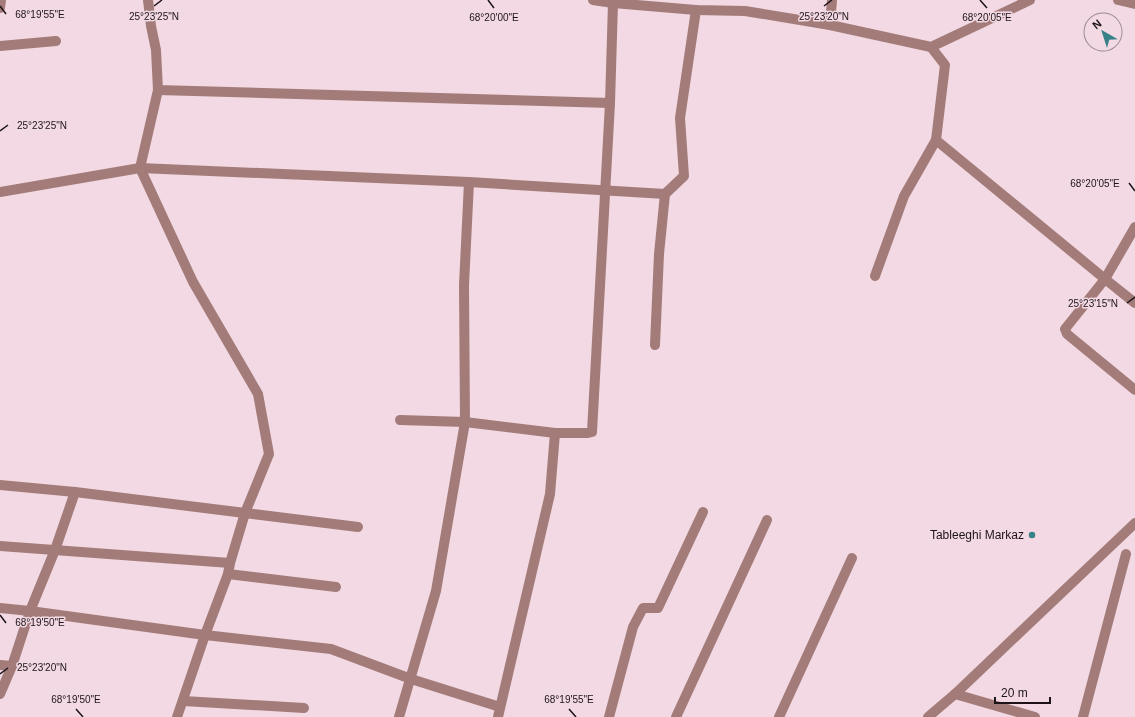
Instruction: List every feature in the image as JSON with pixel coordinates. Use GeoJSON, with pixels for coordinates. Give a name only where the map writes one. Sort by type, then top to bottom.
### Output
{"type":"FeatureCollection","features":[{"type":"Feature","properties":{"kind":"street"},"geometry":{"type":"LineString","coordinates":[[0,8],[1,0]]}},
{"type":"Feature","properties":{"kind":"street"},"geometry":{"type":"LineString","coordinates":[[148,0],[156,50],[158,90],[140,168],[193,282],[258,394],[270,454],[245,513],[228,574],[205,635],[178,717]]}},
{"type":"Feature","properties":{"kind":"street"},"geometry":{"type":"LineString","coordinates":[[593,0],[696,10],[745,11],[830,25],[931,47],[1030,0]]}},
{"type":"Feature","properties":{"kind":"street"},"geometry":{"type":"LineString","coordinates":[[830,25],[832,0]]}},
{"type":"Feature","properties":{"kind":"street"},"geometry":{"type":"LineString","coordinates":[[1118,0],[1135,4]]}},
{"type":"Feature","properties":{"kind":"street"},"geometry":{"type":"LineString","coordinates":[[400,420],[465,422],[555,433],[592,432],[610,103],[613,3]]}},
{"type":"Feature","properties":{"kind":"street"},"geometry":{"type":"LineString","coordinates":[[655,345],[659,254],[665,194],[684,176],[680,118],[696,10]]}},
{"type":"Feature","properties":{"kind":"street"},"geometry":{"type":"LineString","coordinates":[[0,46],[56,41]]}},
{"type":"Feature","properties":{"kind":"street"},"geometry":{"type":"LineString","coordinates":[[875,276],[904,196],[936,140],[946,65],[931,47]]}},
{"type":"Feature","properties":{"kind":"street"},"geometry":{"type":"LineString","coordinates":[[158,90],[610,103]]}},
{"type":"Feature","properties":{"kind":"street"},"geometry":{"type":"LineString","coordinates":[[936,140],[1135,303]]}},
{"type":"Feature","properties":{"kind":"street"},"geometry":{"type":"LineString","coordinates":[[0,192],[140,168],[469,182],[665,194]]}},
{"type":"Feature","properties":{"kind":"street"},"geometry":{"type":"LineString","coordinates":[[399,717],[436,591],[465,422],[464,285],[469,182]]}},
{"type":"Feature","properties":{"kind":"street"},"geometry":{"type":"LineString","coordinates":[[1135,226],[1105,279],[1065,329],[1067,334],[1135,390]]}},
{"type":"Feature","properties":{"kind":"street"},"geometry":{"type":"LineString","coordinates":[[498,717],[550,494],[555,433]]}},
{"type":"Feature","properties":{"kind":"street"},"geometry":{"type":"LineString","coordinates":[[0,485],[74,492],[358,527]]}},
{"type":"Feature","properties":{"kind":"street"},"geometry":{"type":"LineString","coordinates":[[0,694],[12,666],[30,612],[55,550],[74,492]]}},
{"type":"Feature","properties":{"kind":"street"},"geometry":{"type":"LineString","coordinates":[[609,717],[633,627],[643,608],[658,608],[703,512]]}},
{"type":"Feature","properties":{"kind":"street"},"geometry":{"type":"LineString","coordinates":[[676,717],[767,520]]}},
{"type":"Feature","properties":{"kind":"street"},"geometry":{"type":"LineString","coordinates":[[928,717],[955,694],[1135,523]]}},
{"type":"Feature","properties":{"kind":"street"},"geometry":{"type":"LineString","coordinates":[[0,546],[230,563]]}},
{"type":"Feature","properties":{"kind":"street"},"geometry":{"type":"LineString","coordinates":[[1083,717],[1126,554]]}},
{"type":"Feature","properties":{"kind":"street"},"geometry":{"type":"LineString","coordinates":[[779,717],[852,558]]}},
{"type":"Feature","properties":{"kind":"street"},"geometry":{"type":"LineString","coordinates":[[228,574],[336,587]]}},
{"type":"Feature","properties":{"kind":"street"},"geometry":{"type":"LineString","coordinates":[[0,608],[205,635],[331,649],[411,679],[500,707]]}},
{"type":"Feature","properties":{"kind":"street"},"geometry":{"type":"LineString","coordinates":[[0,666],[12,666]]}},
{"type":"Feature","properties":{"kind":"street"},"geometry":{"type":"LineString","coordinates":[[955,694],[1036,717]]}},
{"type":"Feature","properties":{"kind":"street"},"geometry":{"type":"LineString","coordinates":[[183,701],[304,708]]}},
{"type":"Feature","properties":{"kind":"place","name":"Tableeghi Markaz"},"geometry":{"type":"Point","coordinates":[1032,535]}}]}
